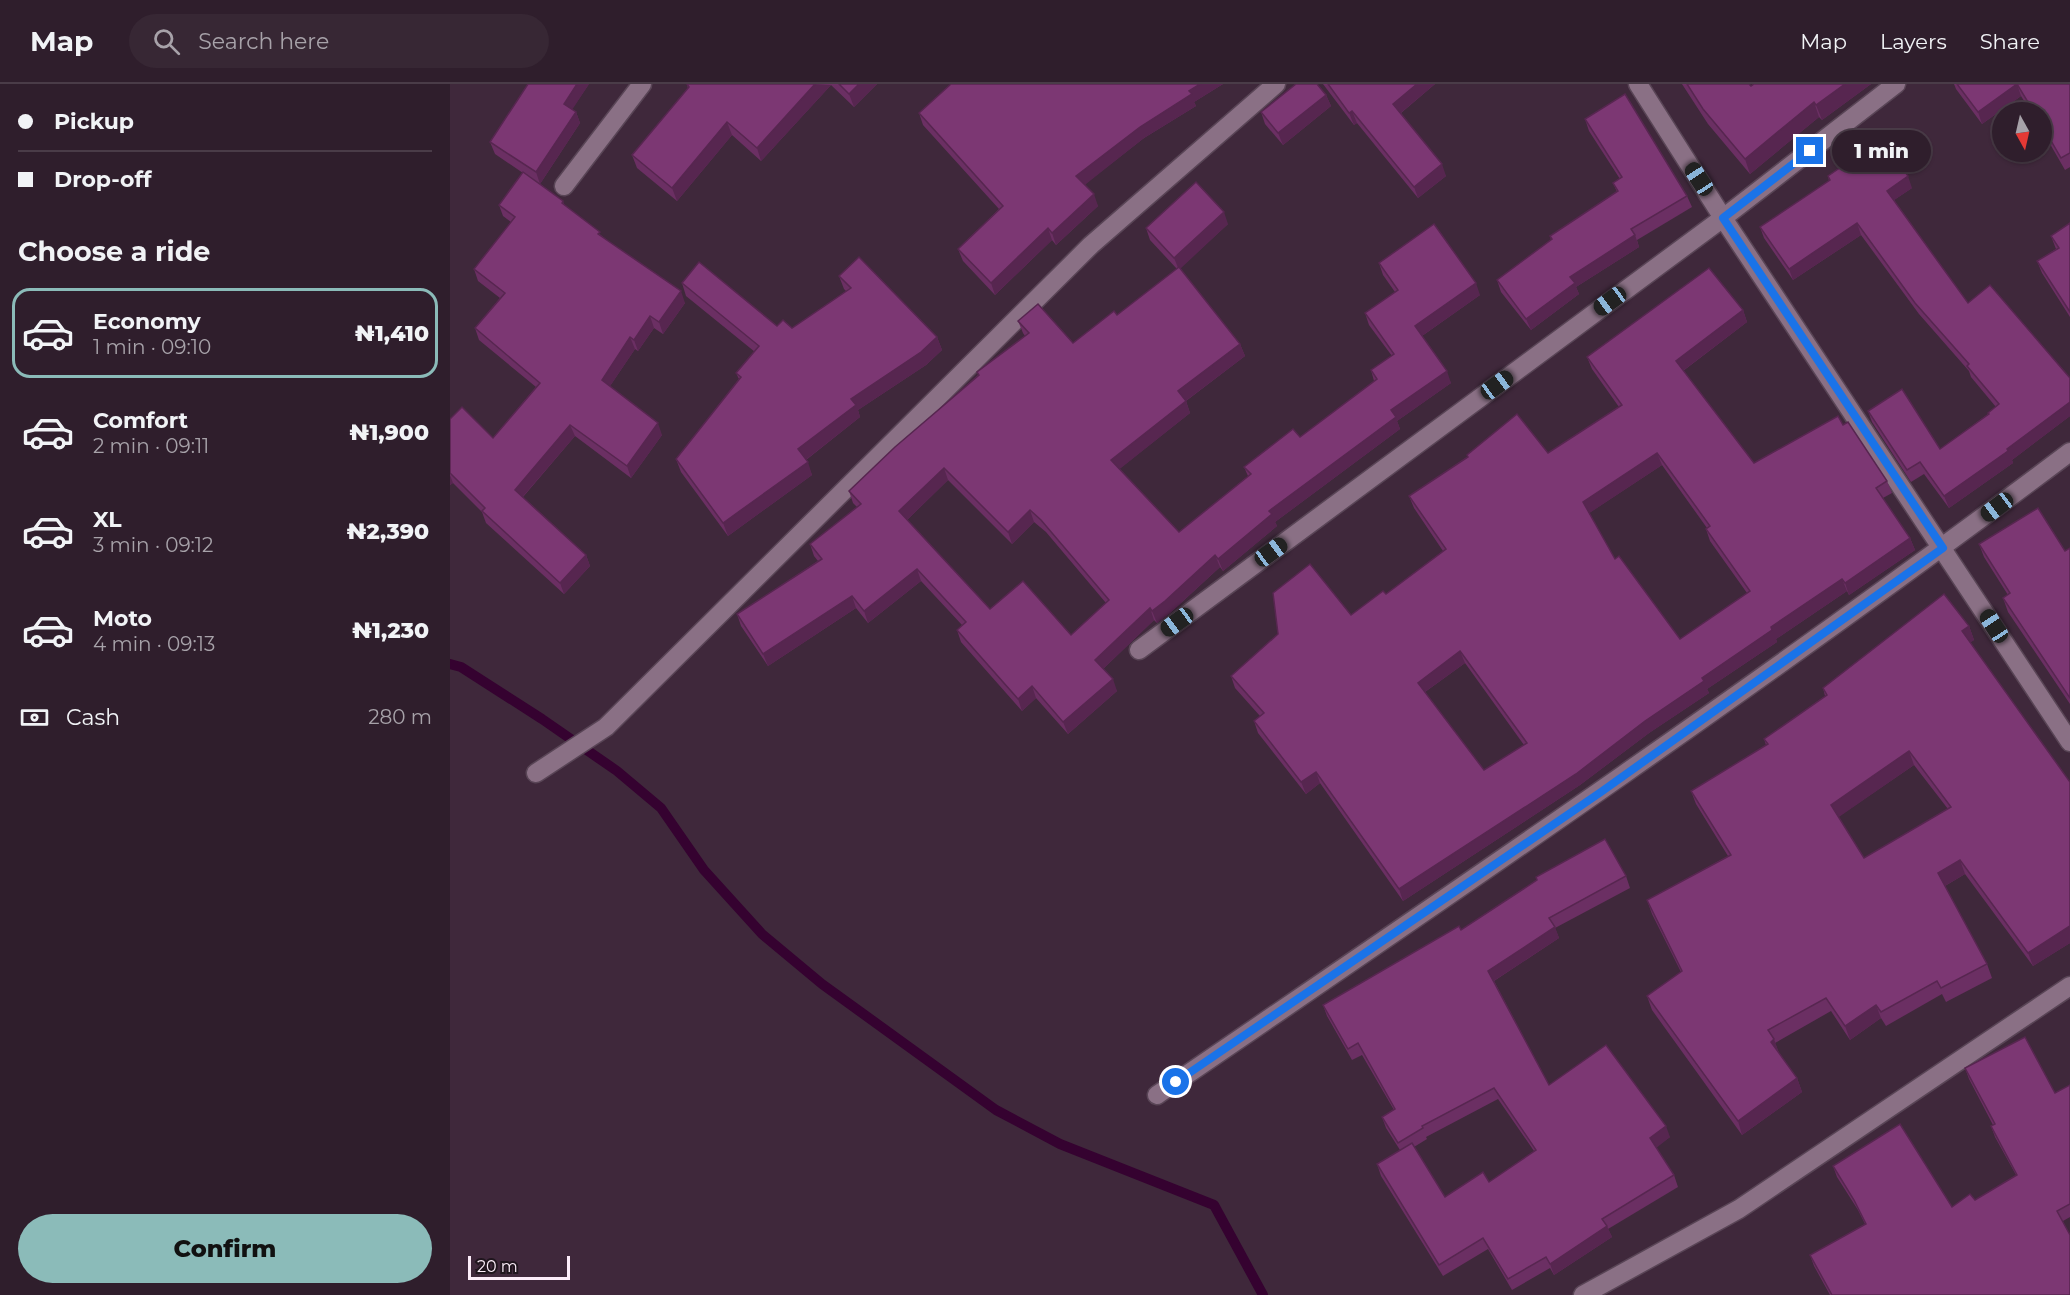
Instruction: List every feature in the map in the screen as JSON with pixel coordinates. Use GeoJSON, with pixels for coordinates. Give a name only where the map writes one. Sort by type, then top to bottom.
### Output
{"type":"FeatureCollection","features":[{"type":"Feature","properties":{"kind":"street"},"geometry":{"type":"LineString","coordinates":[[564,186],[642,84]]}},
{"type":"Feature","properties":{"kind":"street"},"geometry":{"type":"LineString","coordinates":[[536,773],[606,727],[1090,245],[1276,84]]}},
{"type":"Feature","properties":{"kind":"street"},"geometry":{"type":"LineString","coordinates":[[1638,84],[1723,218],[2070,742]]}},
{"type":"Feature","properties":{"kind":"street"},"geometry":{"type":"LineString","coordinates":[[1139,650],[1723,218],[1896,84]]}},
{"type":"Feature","properties":{"kind":"street"},"geometry":{"type":"LineString","coordinates":[[1157,1095],[1601,792],[1943,548],[2070,452]]}},
{"type":"Feature","properties":{"kind":"street"},"geometry":{"type":"LineString","coordinates":[[1583,1295],[1739,1209],[2070,986]]}},
{"type":"Feature","properties":{"kind":"building"},"geometry":{"type":"Polygon","coordinates":[[[528,84],[577,84],[564,104],[576,112],[536,172],[490,142],[528,84]]]}},
{"type":"Feature","properties":{"kind":"building"},"geometry":{"type":"Polygon","coordinates":[[[687,84],[815,84],[757,148],[727,122],[672,188],[632,155],[689,87],[687,84]]]}},
{"type":"Feature","properties":{"kind":"building"},"geometry":{"type":"Polygon","coordinates":[[[839,84],[859,84],[849,94],[839,84]]]}},
{"type":"Feature","properties":{"kind":"building"},"geometry":{"type":"Polygon","coordinates":[[[951,84],[1200,84],[1189,91],[1192,94],[1140,127],[1076,176],[1094,194],[1052,233],[1048,228],[991,283],[958,249],[1003,206],[919,113],[951,84]]]}},
{"type":"Feature","properties":{"kind":"building"},"geometry":{"type":"Polygon","coordinates":[[[1296,84],[1317,84],[1326,95],[1278,133],[1261,112],[1296,84]]]}},
{"type":"Feature","properties":{"kind":"building"},"geometry":{"type":"Polygon","coordinates":[[[1328,84],[1417,84],[1393,104],[1442,164],[1414,187],[1352,111],[1349,113],[1328,84]]]}},
{"type":"Feature","properties":{"kind":"building"},"geometry":{"type":"Polygon","coordinates":[[[1687,84],[1749,84],[1751,86],[1754,84],[1845,84],[1816,105],[1814,102],[1745,159],[1703,109],[1687,84]]]}},
{"type":"Feature","properties":{"kind":"building"},"geometry":{"type":"Polygon","coordinates":[[[1957,84],[2017,84],[1978,112],[1957,84]]]}},
{"type":"Feature","properties":{"kind":"building"},"geometry":{"type":"Polygon","coordinates":[[[2017,84],[2070,84],[2070,153],[2061,158],[2052,142],[2052,102],[2028,102],[2017,84]]]}},
{"type":"Feature","properties":{"kind":"building"},"geometry":{"type":"Polygon","coordinates":[[[1625,94],[1687,196],[1631,229],[1635,235],[1570,277],[1575,283],[1526,319],[1497,280],[1552,239],[1550,236],[1618,191],[1613,183],[1622,177],[1585,119],[1625,94]]]}},
{"type":"Feature","properties":{"kind":"building"},"geometry":{"type":"Polygon","coordinates":[[[1882,139],[1908,176],[1887,191],[1968,303],[1990,285],[2070,378],[2070,402],[2007,449],[2008,451],[1944,496],[1920,462],[1907,470],[1868,411],[1902,389],[1940,449],[1989,414],[1999,404],[1967,366],[1969,364],[1915,303],[1857,223],[1789,269],[1760,227],[1830,180],[1828,176],[1882,139]]]}},
{"type":"Feature","properties":{"kind":"building"},"geometry":{"type":"Polygon","coordinates":[[[523,172],[563,201],[562,203],[600,232],[598,234],[681,291],[659,322],[650,316],[634,340],[630,337],[602,380],[658,423],[627,466],[570,425],[515,490],[586,555],[560,583],[482,511],[485,508],[450,473],[450,419],[462,407],[493,438],[540,383],[475,328],[505,293],[474,269],[515,217],[499,205],[523,172]]]}},
{"type":"Feature","properties":{"kind":"building"},"geometry":{"type":"Polygon","coordinates":[[[1196,182],[1224,212],[1174,258],[1146,228],[1196,182]]]}},
{"type":"Feature","properties":{"kind":"building"},"geometry":{"type":"Polygon","coordinates":[[[2070,223],[2070,312],[2037,261],[2059,248],[2051,236],[2070,223]]]}},
{"type":"Feature","properties":{"kind":"building"},"geometry":{"type":"Polygon","coordinates":[[[1434,224],[1476,283],[1415,326],[1447,371],[1391,410],[1396,417],[1269,511],[1272,514],[1218,559],[1215,555],[1165,601],[1152,611],[1150,608],[1095,660],[1113,679],[1063,722],[1032,686],[1018,699],[957,630],[966,622],[917,569],[864,611],[852,596],[763,654],[737,614],[822,559],[810,544],[861,504],[849,491],[895,447],[979,375],[977,372],[1029,333],[1018,321],[1038,304],[1073,343],[1114,311],[1117,315],[1179,267],[1240,344],[1178,391],[1186,401],[1111,460],[1179,532],[1251,474],[1244,467],[1293,429],[1300,437],[1377,379],[1371,370],[1394,354],[1365,313],[1398,290],[1379,263],[1434,224]],[[944,468],[899,511],[990,609],[1023,581],[1071,635],[1109,600],[1030,510],[1008,532],[944,468]]]}},
{"type":"Feature","properties":{"kind":"building"},"geometry":{"type":"Polygon","coordinates":[[[859,257],[937,337],[921,352],[851,399],[856,405],[798,449],[808,462],[723,523],[676,459],[741,377],[736,373],[759,346],[682,283],[699,262],[777,326],[783,320],[792,328],[851,288],[839,276],[859,257]]]}},
{"type":"Feature","properties":{"kind":"building"},"geometry":{"type":"Polygon","coordinates":[[[1709,268],[1743,310],[1676,361],[1754,463],[1838,416],[1843,425],[1848,422],[1887,481],[1876,488],[1910,538],[1845,583],[1842,579],[1771,627],[1772,630],[1702,678],[1704,681],[1645,721],[1576,774],[1399,889],[1316,772],[1301,782],[1254,721],[1264,713],[1231,676],[1278,634],[1273,593],[1310,564],[1351,615],[1383,591],[1386,594],[1446,549],[1409,496],[1468,457],[1467,455],[1517,414],[1548,453],[1622,405],[1587,357],[1709,268]],[[1657,453],[1583,502],[1615,559],[1619,556],[1680,639],[1750,591],[1706,529],[1710,526],[1657,453]],[[1460,651],[1418,683],[1484,770],[1527,743],[1460,651]]]}},
{"type":"Feature","properties":{"kind":"building"},"geometry":{"type":"Polygon","coordinates":[[[2038,508],[2065,551],[2070,548],[2070,698],[2003,598],[2010,593],[1979,544],[2038,508]]]}},
{"type":"Feature","properties":{"kind":"building"},"geometry":{"type":"Polygon","coordinates":[[[1944,594],[1969,626],[1962,631],[2070,782],[2070,926],[2028,953],[1960,860],[1938,873],[1987,964],[1941,988],[1937,981],[1881,1012],[1876,1005],[1845,1026],[1826,998],[1768,1030],[1774,1039],[1771,1042],[1797,1078],[1738,1121],[1647,996],[1682,971],[1647,900],[1731,855],[1691,791],[1768,744],[1764,739],[1827,695],[1823,688],[1944,594]],[[1909,751],[1831,805],[1864,858],[1951,807],[1909,751]]]}},
{"type":"Feature","properties":{"kind":"building"},"geometry":{"type":"Polygon","coordinates":[[[1605,839],[1626,876],[1549,918],[1555,927],[1488,971],[1549,1085],[1606,1045],[1666,1126],[1650,1138],[1674,1175],[1602,1219],[1607,1226],[1550,1264],[1546,1257],[1508,1279],[1483,1238],[1439,1265],[1377,1164],[1412,1143],[1445,1197],[1483,1172],[1489,1182],[1536,1150],[1494,1088],[1422,1126],[1423,1128],[1398,1143],[1382,1117],[1395,1109],[1358,1043],[1348,1049],[1323,1005],[1459,926],[1461,930],[1537,880],[1536,877],[1605,839]]]}},
{"type":"Feature","properties":{"kind":"building"},"geometry":{"type":"Polygon","coordinates":[[[2025,1037],[2055,1093],[2070,1085],[2070,1204],[2057,1211],[2070,1235],[2070,1295],[1832,1295],[1810,1255],[1866,1224],[1833,1166],[1900,1124],[1952,1207],[1970,1194],[1975,1200],[2017,1175],[1991,1126],[1995,1124],[1965,1068],[2025,1037]]]}},
{"type":"Feature","properties":{"kind":"waterway"},"geometry":{"type":"LineString","coordinates":[[450,664],[461,667],[617,771],[661,808],[704,870],[762,934],[822,984],[996,1110],[1060,1144],[1214,1205],[1263,1295]]}},
{"type":"Feature","properties":{"kind":"route"},"geometry":{"type":"LineString","coordinates":[[1176,1082],[1601,792],[1943,548],[1723,218],[1810,151]]}}]}
